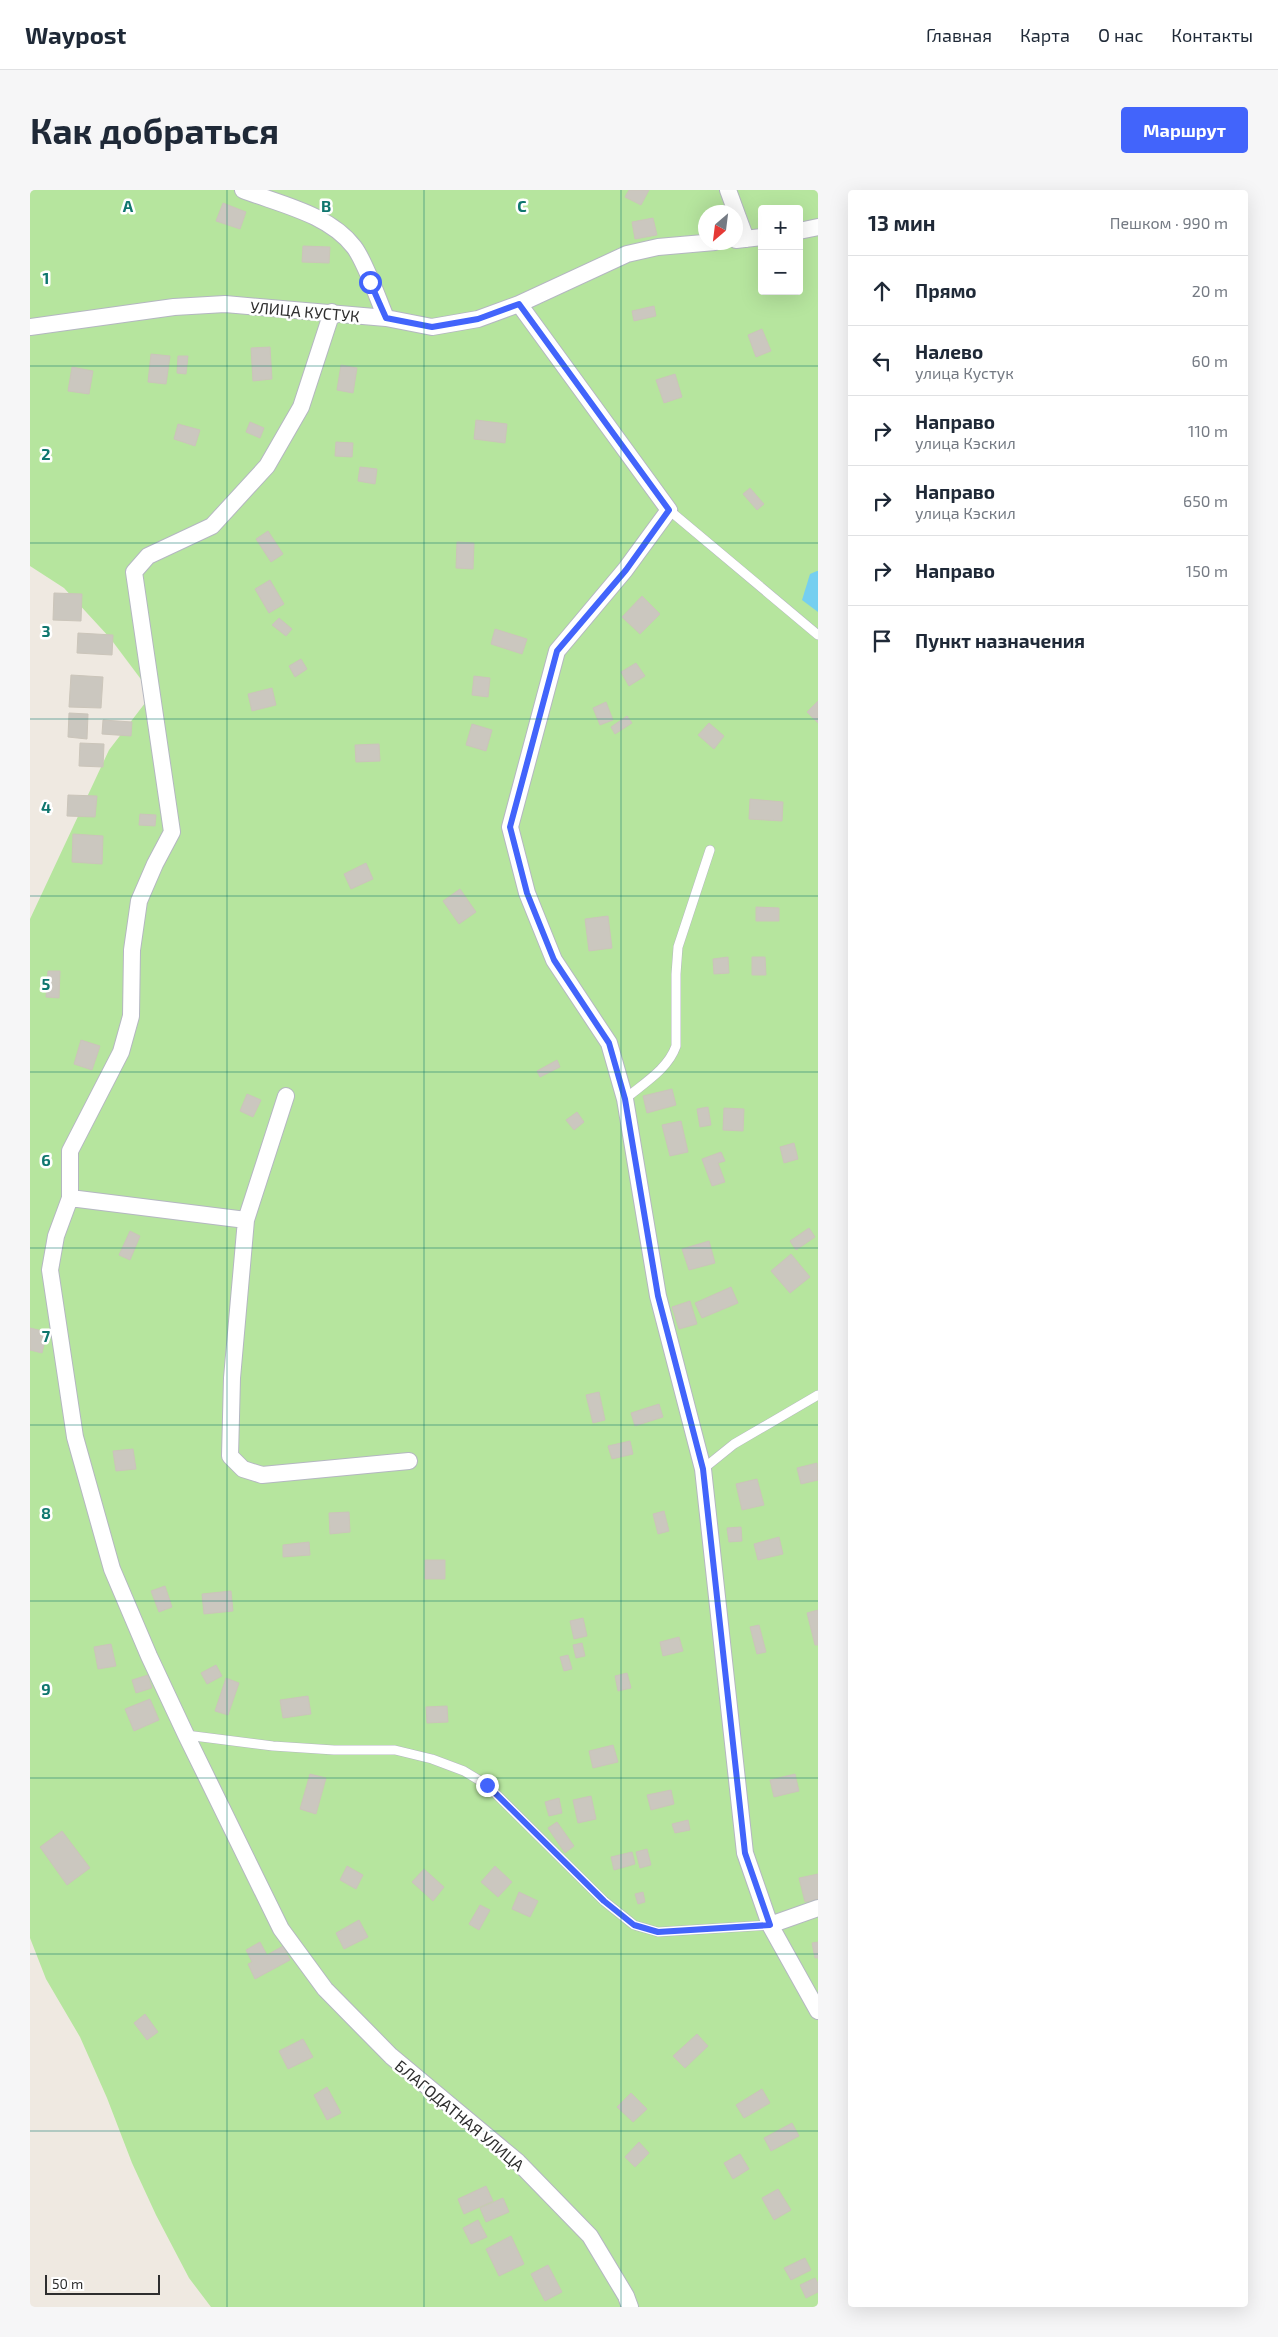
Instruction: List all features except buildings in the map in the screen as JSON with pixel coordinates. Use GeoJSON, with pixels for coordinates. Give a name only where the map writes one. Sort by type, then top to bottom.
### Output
{"type":"FeatureCollection","features":[{"type":"Feature","properties":{"kind":"street"},"geometry":{"type":"LineString","coordinates":[[243,190],[306,214],[334,228],[355,248],[386,318]]}},
{"type":"Feature","properties":{"kind":"street"},"geometry":{"type":"LineString","coordinates":[[728,190],[748,238]]}},
{"type":"Feature","properties":{"kind":"street"},"geometry":{"type":"LineString","coordinates":[[803,230],[818,227]]}},
{"type":"Feature","properties":{"kind":"street","name":"УЛИЦА КУСТУК"},"geometry":{"type":"LineString","coordinates":[[30,327],[174,307],[226,304],[386,318],[432,327],[478,319],[519,304],[627,254],[658,247],[698,243]]}},
{"type":"Feature","properties":{"kind":"street"},"geometry":{"type":"LineString","coordinates":[[519,304],[669,510],[626,570],[557,651],[510,827],[527,893],[554,960],[609,1043],[625,1099],[658,1296],[703,1469],[745,1853],[770,1925],[818,2011]]}},
{"type":"Feature","properties":{"kind":"street"},"geometry":{"type":"LineString","coordinates":[[246,1220],[70,1198],[70,1151],[121,1052],[131,1016],[132,950],[139,901],[155,864],[172,832],[134,572],[148,556],[212,526],[267,466],[301,407],[332,312]]}},
{"type":"Feature","properties":{"kind":"street"},"geometry":{"type":"LineString","coordinates":[[286,1096],[246,1220],[232,1378],[230,1456],[244,1469],[262,1475],[409,1461]]}},
{"type":"Feature","properties":{"kind":"street","name":"БЛАГОДАТНАЯ УЛИЦА"},"geometry":{"type":"LineString","coordinates":[[70,1198],[56,1236],[50,1270],[74,1437],[112,1569],[149,1656],[186,1735],[281,1929],[325,1989],[391,2056],[518,2162],[590,2236],[626,2296],[630,2307]]}},
{"type":"Feature","properties":{"kind":"street"},"geometry":{"type":"LineString","coordinates":[[770,1925],[818,1908]]}},
{"type":"Feature","properties":{"kind":"lane"},"geometry":{"type":"LineString","coordinates":[[669,510],[818,635]]}},
{"type":"Feature","properties":{"kind":"lane"},"geometry":{"type":"LineString","coordinates":[[625,1099],[673,1056],[676,1046],[678,947],[710,850]]}},
{"type":"Feature","properties":{"kind":"lane"},"geometry":{"type":"LineString","coordinates":[[703,1469],[734,1444],[818,1394]]}},
{"type":"Feature","properties":{"kind":"lane"},"geometry":{"type":"LineString","coordinates":[[186,1735],[273,1746],[334,1750],[394,1750],[432,1759],[464,1771],[487,1785],[604,1901],[634,1925],[658,1932],[770,1925]]}},
{"type":"Feature","properties":{"kind":"green space"},"geometry":{"type":"Polygon","coordinates":[[[30,190],[818,190],[818,2307],[211,2307],[189,2278],[156,2215],[132,2163],[107,2098],[80,2037],[46,1979],[30,1938],[30,919],[109,750],[152,694],[110,638],[64,588],[30,566],[30,190]]]}},
{"type":"Feature","properties":{"kind":"water"},"geometry":{"type":"Polygon","coordinates":[[[818,571],[818,612],[802,600],[810,574],[818,571]]]}},
{"type":"Feature","properties":{"kind":"route"},"geometry":{"type":"LineString","coordinates":[[370,282],[386,318],[432,327],[478,319],[519,304],[669,510],[626,570],[557,651],[510,827],[527,893],[554,960],[609,1043],[625,1099],[658,1296],[703,1469],[745,1853],[770,1925],[694,1932],[658,1932],[634,1925],[604,1901],[487,1785]]}}]}
